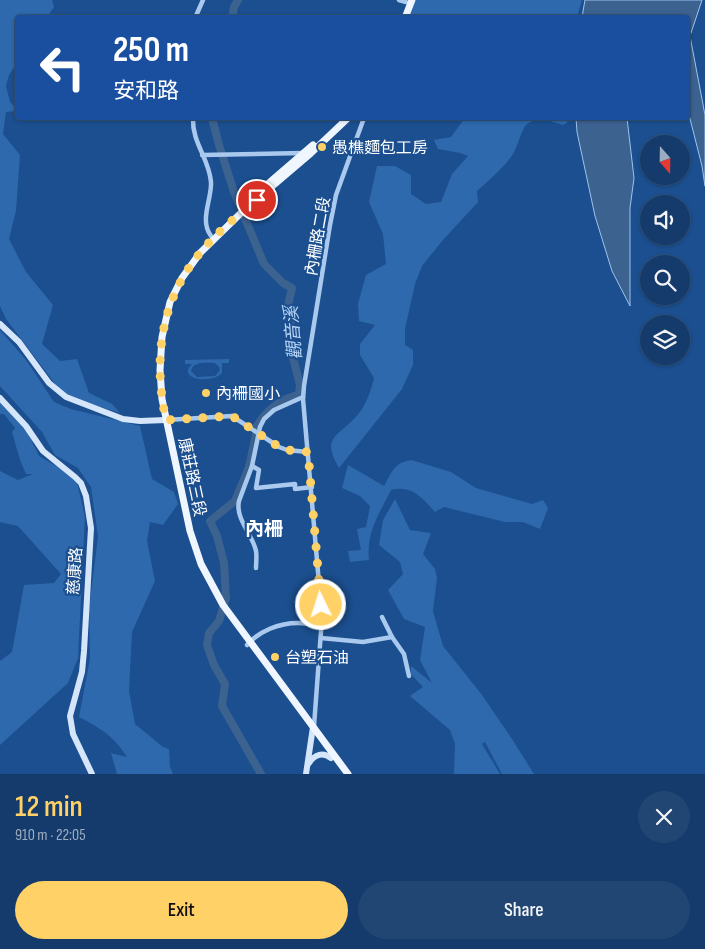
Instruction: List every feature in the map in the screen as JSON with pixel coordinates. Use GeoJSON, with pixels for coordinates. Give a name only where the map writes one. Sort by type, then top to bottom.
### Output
{"type":"FeatureCollection","features":[{"type":"Feature","properties":{"kind":"main road"},"geometry":{"type":"LineString","coordinates":[[402,15],[406,1]]}},
{"type":"Feature","properties":{"kind":"main road"},"geometry":{"type":"LineString","coordinates":[[405,15],[406,1]]}},
{"type":"Feature","properties":{"kind":"main road","name":"康莊路三段"},"geometry":{"type":"LineString","coordinates":[[313,729],[248,644],[219,602],[201,564],[195,549],[158,400],[155,372],[156,349],[162,316],[172,287],[188,262],[211,236],[340,120]]}},
{"type":"Feature","properties":{"kind":"main road","name":"康莊路三段"},"geometry":{"type":"LineString","coordinates":[[164,420],[160,385],[160,350],[170,302],[182,278],[213,239],[346,120]]}},
{"type":"Feature","properties":{"kind":"main road"},"geometry":{"type":"LineString","coordinates":[[313,729],[343,774]]}},
{"type":"Feature","properties":{"kind":"main road"},"geometry":{"type":"LineString","coordinates":[[313,729],[348,774]]}},
{"type":"Feature","properties":{"kind":"street"},"geometry":{"type":"LineString","coordinates":[[196,15],[203,0]]}},
{"type":"Feature","properties":{"kind":"street"},"geometry":{"type":"LineString","coordinates":[[192,120],[196,141],[208,169],[211,183],[206,226],[211,236]]}},
{"type":"Feature","properties":{"kind":"street","name":"內柵路二段"},"geometry":{"type":"LineString","coordinates":[[313,729],[322,627],[303,397],[335,203],[345,167],[363,120]]}},
{"type":"Feature","properties":{"kind":"street"},"geometry":{"type":"LineString","coordinates":[[202,155],[303,153]]}},
{"type":"Feature","properties":{"kind":"street"},"geometry":{"type":"LineString","coordinates":[[0,324],[19,342],[49,383],[66,397],[123,419],[140,421],[232,416],[279,447],[287,450],[308,452]]}},
{"type":"Feature","properties":{"kind":"street"},"geometry":{"type":"LineString","coordinates":[[256,568],[256,550],[242,520],[238,506],[252,466],[258,434],[264,420],[274,410],[303,397]]}},
{"type":"Feature","properties":{"kind":"street","name":"慈康路"},"geometry":{"type":"LineString","coordinates":[[0,398],[26,426],[43,451],[81,483],[86,496],[91,528],[87,568],[84,651],[82,672],[70,716],[73,734],[92,774]]}},
{"type":"Feature","properties":{"kind":"street"},"geometry":{"type":"LineString","coordinates":[[252,466],[258,470],[256,488],[295,484],[295,489],[312,488]]}},
{"type":"Feature","properties":{"kind":"street"},"geometry":{"type":"LineString","coordinates":[[382,617],[392,637],[404,654],[409,676]]}},
{"type":"Feature","properties":{"kind":"street"},"geometry":{"type":"LineString","coordinates":[[248,644],[261,633],[278,626],[298,623],[322,627]]}},
{"type":"Feature","properties":{"kind":"street"},"geometry":{"type":"LineString","coordinates":[[321,638],[363,642],[392,637]]}},
{"type":"Feature","properties":{"kind":"street"},"geometry":{"type":"LineString","coordinates":[[306,774],[313,729]]}},
{"type":"Feature","properties":{"kind":"street"},"geometry":{"type":"LineString","coordinates":[[308,764],[315,756],[320,754],[331,758]]}},
{"type":"Feature","properties":{"kind":"shaded area"},"geometry":{"type":"Polygon","coordinates":[[[0,0],[52,0],[54,7],[48,15],[15,15],[15,66],[9,75],[6,86],[10,102],[15,107],[15,111],[6,112],[3,134],[20,155],[16,211],[9,239],[26,272],[53,305],[42,344],[60,361],[77,359],[89,393],[112,404],[120,413],[73,399],[59,389],[6,319],[0,306],[0,0]]]}},
{"type":"Feature","properties":{"kind":"shaded area"},"geometry":{"type":"Polygon","coordinates":[[[416,0],[582,0],[578,15],[410,15],[416,0]]]}},
{"type":"Feature","properties":{"kind":"shaded area"},"geometry":{"type":"Polygon","coordinates":[[[585,0],[702,0],[690,36],[690,15],[582,15],[585,0]]]}},
{"type":"Feature","properties":{"kind":"shaded area"},"geometry":{"type":"Polygon","coordinates":[[[690,36],[705,115],[705,186],[690,119],[690,36]]]}},
{"type":"Feature","properties":{"kind":"shaded area"},"geometry":{"type":"Polygon","coordinates":[[[464,120],[535,120],[526,125],[515,151],[509,159],[477,191],[478,202],[422,266],[415,284],[405,329],[405,345],[413,350],[413,365],[402,389],[339,468],[332,451],[332,440],[361,411],[369,395],[374,378],[360,355],[360,344],[375,325],[359,321],[358,304],[366,275],[386,264],[383,234],[369,202],[377,166],[395,166],[411,175],[411,194],[426,204],[441,202],[452,174],[468,156],[438,149],[434,140],[451,137],[464,120]]]}},
{"type":"Feature","properties":{"kind":"shaded area"},"geometry":{"type":"Polygon","coordinates":[[[547,120],[568,120],[567,123],[563,125],[547,120]]]}},
{"type":"Feature","properties":{"kind":"shaded area"},"geometry":{"type":"Polygon","coordinates":[[[576,120],[627,120],[634,178],[630,208],[630,306],[612,271],[595,216],[576,120]]]}},
{"type":"Feature","properties":{"kind":"shaded area"},"geometry":{"type":"Polygon","coordinates":[[[0,330],[26,360],[54,402],[71,409],[140,426],[152,479],[174,492],[178,504],[163,525],[150,522],[147,541],[155,581],[132,632],[129,691],[135,724],[163,747],[169,749],[170,767],[173,774],[117,774],[111,753],[127,757],[117,743],[106,733],[79,717],[90,659],[89,609],[98,536],[91,487],[78,468],[55,455],[42,432],[0,386],[0,330]]]}},
{"type":"Feature","properties":{"kind":"shaded area"},"geometry":{"type":"Polygon","coordinates":[[[229,359],[229,363],[222,363],[222,373],[217,376],[197,379],[189,374],[188,369],[192,364],[185,364],[185,360],[229,359]],[[200,363],[194,366],[191,371],[197,377],[215,376],[220,370],[215,363],[200,363]]]}},
{"type":"Feature","properties":{"kind":"shaded area"},"geometry":{"type":"Polygon","coordinates":[[[0,400],[26,429],[39,456],[65,471],[77,482],[85,517],[78,658],[68,683],[0,745],[0,661],[12,652],[24,585],[54,583],[61,574],[18,526],[0,522],[0,471],[18,480],[33,474],[26,474],[12,432],[15,428],[4,414],[0,414],[0,400]]]}},
{"type":"Feature","properties":{"kind":"shaded area"},"geometry":{"type":"Polygon","coordinates":[[[411,460],[451,472],[476,488],[532,504],[543,500],[548,508],[540,529],[523,522],[505,522],[444,507],[435,512],[420,497],[410,491],[405,489],[391,490],[371,532],[369,560],[350,562],[348,551],[361,550],[357,529],[366,527],[370,506],[360,496],[342,488],[348,465],[384,486],[397,466],[411,460]]]}},
{"type":"Feature","properties":{"kind":"shaded area"},"geometry":{"type":"Polygon","coordinates":[[[395,499],[410,530],[431,533],[423,554],[435,569],[437,578],[433,611],[443,646],[482,695],[534,774],[502,774],[485,742],[482,744],[500,774],[454,774],[455,744],[450,730],[410,696],[423,687],[411,674],[411,666],[432,683],[420,660],[425,627],[404,619],[388,590],[403,574],[400,562],[379,545],[383,520],[395,499]]]}},
{"type":"Feature","properties":{"kind":"waterway","name":"觀音溪"},"geometry":{"type":"LineString","coordinates":[[233,15],[238,0]]}},
{"type":"Feature","properties":{"kind":"waterway","name":"觀音溪"},"geometry":{"type":"LineString","coordinates":[[213,120],[234,192],[264,264],[283,283],[292,288],[288,306],[291,323],[292,354],[300,385],[299,395],[286,399],[268,411],[256,428]]}},
{"type":"Feature","properties":{"kind":"waterway","name":"觀音溪"},"geometry":{"type":"LineString","coordinates":[[256,434],[249,467],[235,501],[210,521],[217,536],[224,563],[226,598],[219,621],[209,633],[207,645],[214,665],[225,684],[222,706],[261,774]]}},
{"type":"Feature","properties":{"kind":"place","name":"愚樵麵包工房"},"geometry":{"type":"Point","coordinates":[322,147]}},
{"type":"Feature","properties":{"kind":"place","name":"內柵國小"},"geometry":{"type":"Point","coordinates":[206,393]}},
{"type":"Feature","properties":{"kind":"place","name":"台塑石油"},"geometry":{"type":"Point","coordinates":[275,657]}},
{"type":"Feature","properties":{"kind":"district","name":"內柵"},"geometry":{"type":"Point","coordinates":[264,528]}},
{"type":"Feature","properties":{"kind":"route"},"geometry":{"type":"LineString","coordinates":[[257,200],[200,253],[175,290],[166,316],[160,350],[162,399],[166,420],[232,416],[279,447],[298,452],[308,452],[321,605]]}}]}
